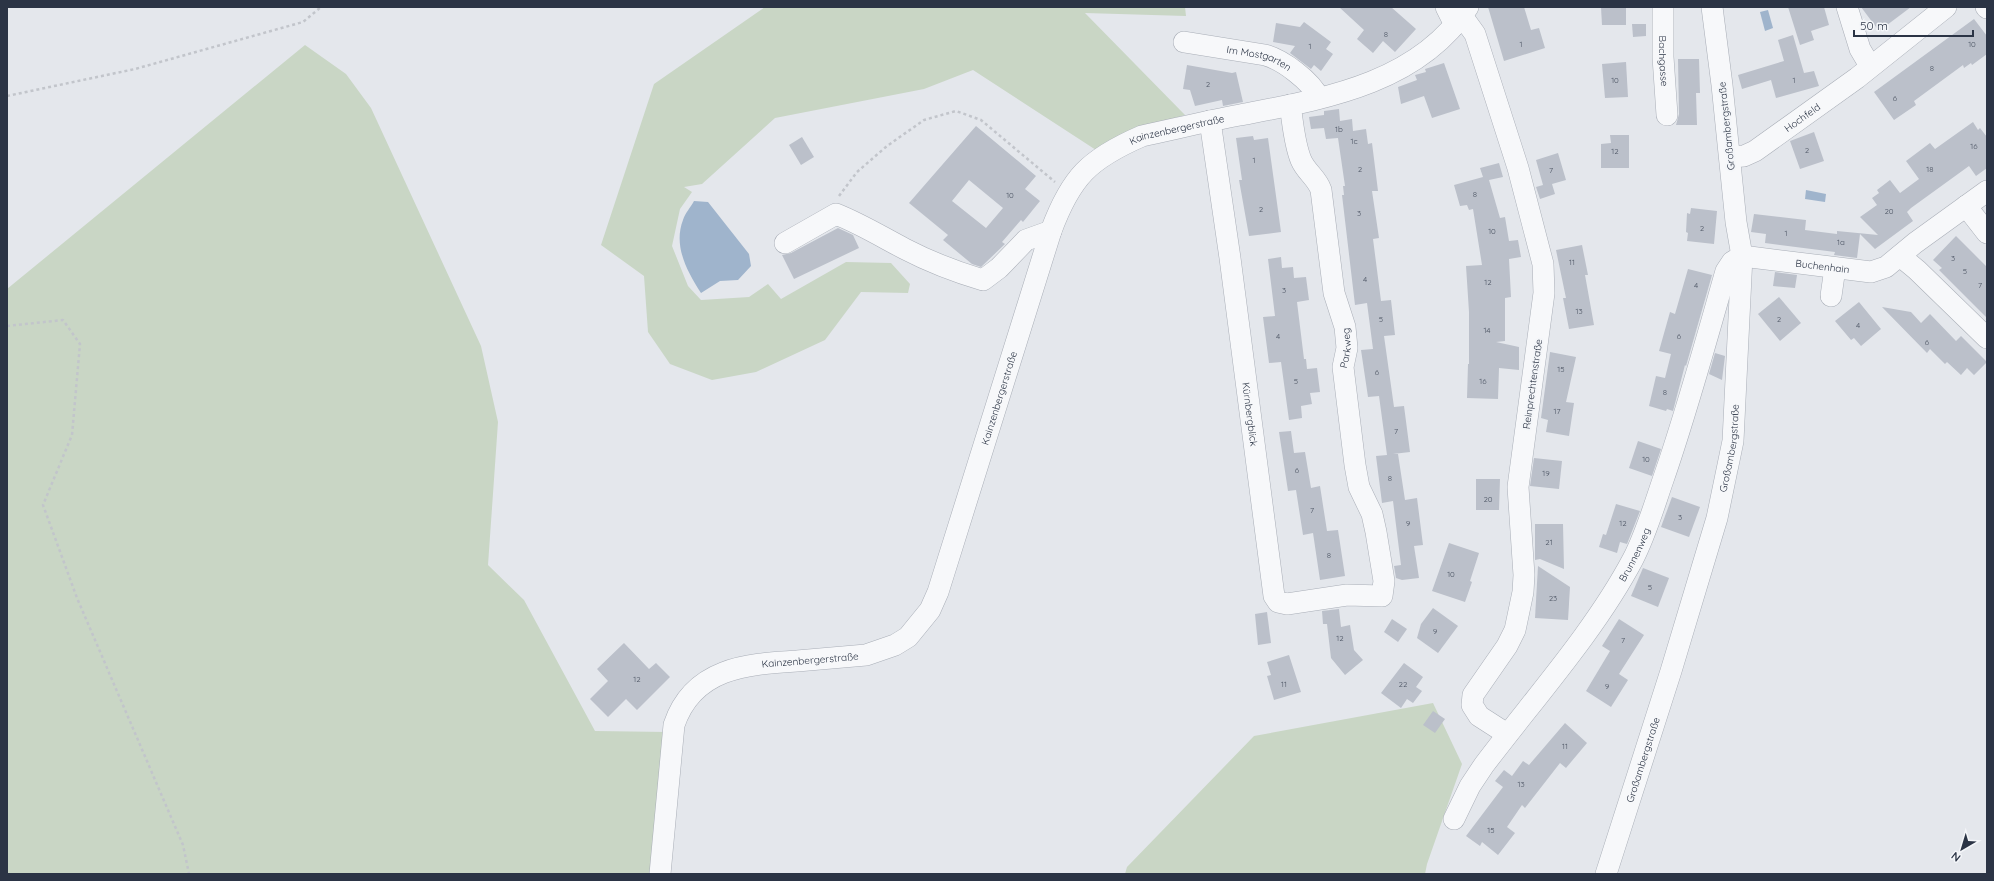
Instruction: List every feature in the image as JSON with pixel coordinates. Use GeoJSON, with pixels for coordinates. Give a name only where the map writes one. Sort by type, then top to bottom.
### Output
{"type":"FeatureCollection","features":[{"type":"Feature","properties":{"kind":"street","name":"Bachgasse"},"geometry":{"type":"LineString","coordinates":[[1663,7],[1663,58],[1667,115]]}},
{"type":"Feature","properties":{"kind":"street","name":"Großambergstraße"},"geometry":{"type":"LineString","coordinates":[[1606,874],[1671,671],[1717,518],[1733,441],[1742,256],[1736,222],[1722,85],[1712,7]]}},
{"type":"Feature","properties":{"kind":"street"},"geometry":{"type":"LineString","coordinates":[[1847,7],[1860,49],[1870,66]]}},
{"type":"Feature","properties":{"kind":"street","name":"Hochfeld"},"geometry":{"type":"LineString","coordinates":[[1730,157],[1744,156],[1755,151],[1870,66],[1946,7]]}},
{"type":"Feature","properties":{"kind":"street","name":"Kainzenbergerstraße"},"geometry":{"type":"LineString","coordinates":[[660,874],[674,725],[682,705],[693,693],[712,677],[740,667],[866,655],[882,651],[908,637],[930,610],[953,547],[1051,231],[1067,192],[1081,175],[1098,159],[1119,146],[1142,136],[1344,93],[1401,69],[1431,48],[1458,14]]}},
{"type":"Feature","properties":{"kind":"street","name":"Reinprechtenstraße"},"geometry":{"type":"LineString","coordinates":[[1458,14],[1475,34],[1518,168],[1543,264],[1544,293],[1518,487],[1524,574],[1523,592],[1515,630],[1507,646],[1473,695],[1472,705],[1478,716],[1507,734]]}},
{"type":"Feature","properties":{"kind":"street","name":"Im Mostgarten"},"geometry":{"type":"LineString","coordinates":[[1184,42],[1265,55],[1275,58],[1308,82],[1315,90],[1319,98]]}},
{"type":"Feature","properties":{"kind":"street","name":"Parkweg"},"geometry":{"type":"LineString","coordinates":[[1290,105],[1295,139],[1301,159],[1307,170],[1318,182],[1321,190],[1334,293],[1345,327],[1347,348],[1343,367],[1355,464],[1359,487],[1372,514],[1376,532],[1384,581],[1382,596]]}},
{"type":"Feature","properties":{"kind":"street","name":"Kürnbergblick"},"geometry":{"type":"LineString","coordinates":[[1210,121],[1230,258],[1274,596],[1278,602],[1287,604],[1347,595],[1382,596]]}},
{"type":"Feature","properties":{"kind":"street","name":"Buchenhain"},"geometry":{"type":"LineString","coordinates":[[1742,256],[1871,272],[1886,267],[1987,191]]}},
{"type":"Feature","properties":{"kind":"street"},"geometry":{"type":"LineString","coordinates":[[1966,206],[1987,233]]}},
{"type":"Feature","properties":{"kind":"street"},"geometry":{"type":"LineString","coordinates":[[785,243],[836,214],[860,223],[913,252],[955,271],[983,280],[1000,268],[1026,240],[1051,231]]}},
{"type":"Feature","properties":{"kind":"street","name":"Brunnenweg"},"geometry":{"type":"LineString","coordinates":[[1454,819],[1477,776],[1617,588],[1634,558],[1648,524],[1680,431],[1726,271],[1732,262],[1742,256]]}},
{"type":"Feature","properties":{"kind":"street"},"geometry":{"type":"LineString","coordinates":[[1900,256],[1917,270],[1987,338]]}},
{"type":"Feature","properties":{"kind":"street"},"geometry":{"type":"LineString","coordinates":[[1831,296],[1835,268]]}},
{"type":"Feature","properties":{"kind":"path"},"geometry":{"type":"LineString","coordinates":[[7,96],[135,69],[303,22],[321,7]]}},
{"type":"Feature","properties":{"kind":"path"},"geometry":{"type":"LineString","coordinates":[[836,214],[836,201],[858,172],[887,146],[924,120],[956,111],[981,120],[1067,192]]}},
{"type":"Feature","properties":{"kind":"path"},"geometry":{"type":"LineString","coordinates":[[7,326],[63,320],[80,344],[72,435],[43,505],[76,598],[183,845],[189,874]]}},
{"type":"Feature","properties":{"kind":"green space"},"geometry":{"type":"Polygon","coordinates":[[[765,7],[1185,7],[1186,16],[1085,13],[1185,115],[1128,131],[1096,150],[973,70],[924,89],[775,118],[702,184],[684,187],[692,192],[680,209],[672,246],[688,286],[701,300],[749,297],[768,284],[781,299],[846,262],[891,263],[910,284],[908,293],[861,292],[825,340],[756,372],[712,380],[670,364],[648,332],[644,276],[601,245],[654,84],[765,7]]]}},
{"type":"Feature","properties":{"kind":"green space"},"geometry":{"type":"Polygon","coordinates":[[[305,45],[346,74],[371,108],[481,346],[498,422],[488,565],[524,600],[595,731],[667,732],[656,874],[7,874],[7,289],[305,45]]]}},
{"type":"Feature","properties":{"kind":"green space"},"geometry":{"type":"Polygon","coordinates":[[[1433,703],[1462,764],[1427,864],[1425,874],[1125,874],[1127,867],[1254,736],[1433,703]]]}},
{"type":"Feature","properties":{"kind":"water"},"geometry":{"type":"Polygon","coordinates":[[[1768,10],[1773,28],[1765,31],[1760,12],[1768,10]]]}},
{"type":"Feature","properties":{"kind":"water"},"geometry":{"type":"Polygon","coordinates":[[[1806,190],[1826,194],[1825,202],[1805,199],[1806,190]]]}},
{"type":"Feature","properties":{"kind":"water"},"geometry":{"type":"Polygon","coordinates":[[[694,201],[708,202],[749,254],[751,266],[738,280],[720,281],[701,293],[683,258],[680,239],[680,230],[684,217],[694,201]]]}},
{"type":"Feature","properties":{"kind":"building"},"geometry":{"type":"Polygon","coordinates":[[[1339,7],[1391,7],[1416,29],[1395,52],[1383,41],[1373,53],[1357,39],[1364,30],[1339,7]]]}},
{"type":"Feature","properties":{"kind":"building"},"geometry":{"type":"Polygon","coordinates":[[[1488,7],[1524,7],[1531,30],[1539,28],[1545,48],[1504,61],[1488,7]]]}},
{"type":"Feature","properties":{"kind":"building"},"geometry":{"type":"Polygon","coordinates":[[[1601,7],[1626,7],[1626,25],[1602,25],[1601,7]]]}},
{"type":"Feature","properties":{"kind":"building"},"geometry":{"type":"Polygon","coordinates":[[[1788,7],[1824,7],[1829,25],[1811,31],[1814,40],[1800,45],[1788,7]]]}},
{"type":"Feature","properties":{"kind":"building"},"geometry":{"type":"Polygon","coordinates":[[[1861,7],[1911,7],[1879,31],[1861,7]]]}},
{"type":"Feature","properties":{"kind":"building"},"geometry":{"type":"Polygon","coordinates":[[[1974,19],[1987,36],[1987,54],[1972,65],[1971,63],[1964,68],[1963,65],[1914,101],[1916,105],[1894,120],[1874,92],[1974,19]]]}},
{"type":"Feature","properties":{"kind":"building"},"geometry":{"type":"Polygon","coordinates":[[[1304,22],[1331,42],[1326,49],[1333,54],[1321,71],[1314,65],[1311,69],[1290,53],[1295,46],[1273,42],[1276,23],[1300,27],[1304,22]]]}},
{"type":"Feature","properties":{"kind":"building"},"geometry":{"type":"Polygon","coordinates":[[[1632,24],[1646,24],[1646,36],[1633,37],[1632,24]]]}},
{"type":"Feature","properties":{"kind":"building"},"geometry":{"type":"Polygon","coordinates":[[[1793,35],[1804,73],[1814,71],[1819,86],[1776,98],[1771,80],[1742,89],[1738,75],[1784,61],[1778,40],[1793,35]]]}},
{"type":"Feature","properties":{"kind":"building"},"geometry":{"type":"Polygon","coordinates":[[[1678,59],[1699,59],[1700,93],[1696,93],[1697,125],[1676,125],[1679,114],[1678,59]]]}},
{"type":"Feature","properties":{"kind":"building"},"geometry":{"type":"Polygon","coordinates":[[[1626,62],[1628,97],[1605,98],[1602,64],[1626,62]]]}},
{"type":"Feature","properties":{"kind":"building"},"geometry":{"type":"Polygon","coordinates":[[[1444,63],[1460,109],[1432,118],[1424,96],[1401,104],[1398,87],[1417,80],[1415,75],[1426,72],[1425,69],[1444,63]]]}},
{"type":"Feature","properties":{"kind":"building"},"geometry":{"type":"Polygon","coordinates":[[[1187,65],[1232,73],[1236,72],[1243,102],[1223,106],[1222,100],[1195,106],[1190,90],[1183,89],[1187,65]]]}},
{"type":"Feature","properties":{"kind":"building"},"geometry":{"type":"Polygon","coordinates":[[[1339,109],[1340,121],[1352,119],[1353,131],[1366,129],[1368,144],[1372,143],[1378,191],[1372,191],[1379,238],[1373,239],[1381,301],[1391,300],[1395,335],[1384,336],[1394,407],[1404,406],[1410,452],[1393,454],[1398,454],[1405,500],[1417,498],[1423,545],[1414,546],[1419,578],[1402,580],[1396,578],[1394,566],[1401,565],[1393,501],[1382,503],[1376,456],[1387,455],[1379,396],[1368,397],[1361,350],[1373,349],[1367,303],[1355,305],[1342,195],[1344,195],[1343,186],[1345,186],[1338,138],[1326,139],[1324,128],[1311,129],[1309,117],[1324,115],[1324,111],[1339,109]]]}},
{"type":"Feature","properties":{"kind":"building"},"geometry":{"type":"Polygon","coordinates":[[[1973,122],[1978,130],[1980,128],[1987,137],[1987,168],[1976,176],[1969,166],[1911,208],[1907,212],[1913,221],[1875,249],[1860,234],[1857,258],[1834,255],[1835,252],[1765,243],[1766,234],[1751,232],[1754,214],[1806,220],[1805,230],[1837,234],[1837,231],[1878,235],[1860,217],[1877,205],[1872,198],[1879,193],[1877,190],[1890,180],[1900,193],[1919,179],[1906,161],[1930,143],[1935,149],[1973,122]]]}},
{"type":"Feature","properties":{"kind":"building"},"geometry":{"type":"Polygon","coordinates":[[[976,126],[1036,176],[1025,189],[1040,201],[1023,222],[1021,220],[1002,242],[1005,244],[981,267],[972,264],[943,240],[948,235],[909,203],[976,126]],[[969,180],[952,201],[986,228],[1003,208],[969,180]]]}},
{"type":"Feature","properties":{"kind":"building"},"geometry":{"type":"Polygon","coordinates":[[[1814,132],[1824,161],[1800,169],[1790,141],[1814,132]]]}},
{"type":"Feature","properties":{"kind":"building"},"geometry":{"type":"Polygon","coordinates":[[[1610,135],[1629,135],[1629,168],[1601,168],[1601,144],[1611,143],[1610,135]]]}},
{"type":"Feature","properties":{"kind":"building"},"geometry":{"type":"Polygon","coordinates":[[[1253,136],[1254,140],[1268,138],[1281,232],[1249,236],[1239,180],[1242,180],[1236,138],[1253,136]]]}},
{"type":"Feature","properties":{"kind":"building"},"geometry":{"type":"Polygon","coordinates":[[[802,137],[814,157],[801,165],[789,145],[802,137]]]}},
{"type":"Feature","properties":{"kind":"building"},"geometry":{"type":"Polygon","coordinates":[[[1558,153],[1566,180],[1552,184],[1555,194],[1540,199],[1536,187],[1543,185],[1536,160],[1558,153]]]}},
{"type":"Feature","properties":{"kind":"building"},"geometry":{"type":"Polygon","coordinates":[[[1499,163],[1503,177],[1489,180],[1500,218],[1505,217],[1509,241],[1518,240],[1521,257],[1509,259],[1511,297],[1505,298],[1505,341],[1496,342],[1519,347],[1519,370],[1499,368],[1498,399],[1467,398],[1469,364],[1469,312],[1466,266],[1482,265],[1473,209],[1469,210],[1467,205],[1460,206],[1454,185],[1483,177],[1480,168],[1499,163]]]}},
{"type":"Feature","properties":{"kind":"building"},"geometry":{"type":"Polygon","coordinates":[[[1691,208],[1717,211],[1714,244],[1687,241],[1687,213],[1690,214],[1691,208]]]}},
{"type":"Feature","properties":{"kind":"building"},"geometry":{"type":"Polygon","coordinates":[[[838,228],[853,235],[859,248],[794,279],[782,255],[791,253],[838,228]]]}},
{"type":"Feature","properties":{"kind":"building"},"geometry":{"type":"Polygon","coordinates":[[[1956,236],[1987,267],[1987,318],[1939,270],[1942,268],[1933,260],[1956,236]]]}},
{"type":"Feature","properties":{"kind":"building"},"geometry":{"type":"Polygon","coordinates":[[[1582,245],[1588,275],[1585,275],[1594,325],[1569,329],[1563,298],[1566,298],[1556,250],[1582,245]]]}},
{"type":"Feature","properties":{"kind":"building"},"geometry":{"type":"Polygon","coordinates":[[[1281,257],[1282,268],[1293,267],[1294,278],[1306,277],[1309,300],[1297,302],[1304,359],[1306,359],[1307,369],[1317,368],[1320,392],[1310,393],[1312,404],[1301,406],[1302,418],[1289,420],[1281,362],[1269,363],[1263,317],[1275,316],[1268,259],[1281,257]]]}},
{"type":"Feature","properties":{"kind":"building"},"geometry":{"type":"Polygon","coordinates":[[[1688,269],[1712,275],[1673,411],[1667,409],[1666,411],[1649,406],[1656,376],[1665,378],[1671,354],[1659,351],[1670,312],[1675,314],[1688,269]]]}},
{"type":"Feature","properties":{"kind":"building"},"geometry":{"type":"Polygon","coordinates":[[[1775,272],[1797,275],[1795,288],[1773,286],[1775,272]]]}},
{"type":"Feature","properties":{"kind":"building"},"geometry":{"type":"Polygon","coordinates":[[[1779,297],[1801,323],[1780,341],[1758,314],[1779,297]]]}},
{"type":"Feature","properties":{"kind":"building"},"geometry":{"type":"Polygon","coordinates":[[[1859,302],[1881,329],[1861,346],[1854,338],[1851,340],[1835,321],[1859,302]]]}},
{"type":"Feature","properties":{"kind":"building"},"geometry":{"type":"Polygon","coordinates":[[[1882,307],[1911,312],[1921,323],[1930,314],[1956,341],[1961,336],[1987,362],[1974,375],[1967,368],[1961,375],[1947,362],[1945,364],[1930,349],[1927,353],[1882,307]]]}},
{"type":"Feature","properties":{"kind":"building"},"geometry":{"type":"Polygon","coordinates":[[[1550,352],[1576,357],[1566,402],[1574,403],[1569,436],[1546,432],[1548,420],[1541,418],[1550,352]]]}},
{"type":"Feature","properties":{"kind":"building"},"geometry":{"type":"Polygon","coordinates":[[[1715,353],[1725,356],[1722,380],[1709,374],[1715,353]]]}},
{"type":"Feature","properties":{"kind":"building"},"geometry":{"type":"Polygon","coordinates":[[[1291,431],[1294,453],[1305,452],[1311,488],[1320,486],[1327,531],[1338,530],[1345,576],[1320,580],[1313,533],[1303,535],[1296,490],[1288,491],[1279,432],[1291,431]]]}},
{"type":"Feature","properties":{"kind":"building"},"geometry":{"type":"Polygon","coordinates":[[[1638,441],[1661,449],[1652,476],[1629,468],[1638,441]]]}},
{"type":"Feature","properties":{"kind":"building"},"geometry":{"type":"Polygon","coordinates":[[[1534,458],[1562,461],[1559,489],[1530,486],[1534,458]]]}},
{"type":"Feature","properties":{"kind":"building"},"geometry":{"type":"Polygon","coordinates":[[[1476,479],[1500,479],[1499,510],[1476,510],[1476,479]]]}},
{"type":"Feature","properties":{"kind":"building"},"geometry":{"type":"Polygon","coordinates":[[[1672,497],[1700,507],[1689,537],[1661,527],[1672,497]]]}},
{"type":"Feature","properties":{"kind":"building"},"geometry":{"type":"Polygon","coordinates":[[[1616,504],[1640,511],[1627,544],[1620,542],[1617,553],[1599,547],[1603,534],[1606,535],[1616,504]]]}},
{"type":"Feature","properties":{"kind":"building"},"geometry":{"type":"Polygon","coordinates":[[[1535,524],[1563,524],[1564,569],[1540,559],[1535,560],[1535,524]]]}},
{"type":"Feature","properties":{"kind":"building"},"geometry":{"type":"Polygon","coordinates":[[[1449,543],[1479,553],[1470,581],[1472,582],[1465,602],[1432,591],[1449,543]]]}},
{"type":"Feature","properties":{"kind":"building"},"geometry":{"type":"Polygon","coordinates":[[[1538,566],[1570,587],[1568,620],[1535,618],[1538,566]]]}},
{"type":"Feature","properties":{"kind":"building"},"geometry":{"type":"Polygon","coordinates":[[[1643,568],[1669,578],[1658,607],[1631,596],[1643,568]]]}},
{"type":"Feature","properties":{"kind":"building"},"geometry":{"type":"Polygon","coordinates":[[[1433,608],[1458,626],[1438,653],[1417,638],[1421,624],[1433,608]]]}},
{"type":"Feature","properties":{"kind":"building"},"geometry":{"type":"Polygon","coordinates":[[[1339,609],[1341,627],[1350,625],[1354,650],[1363,660],[1345,675],[1331,658],[1327,624],[1323,624],[1322,611],[1339,609]]]}},
{"type":"Feature","properties":{"kind":"building"},"geometry":{"type":"Polygon","coordinates":[[[1267,612],[1271,643],[1258,645],[1255,614],[1267,612]]]}},
{"type":"Feature","properties":{"kind":"building"},"geometry":{"type":"Polygon","coordinates":[[[1392,619],[1407,629],[1398,642],[1384,632],[1392,619]]]}},
{"type":"Feature","properties":{"kind":"building"},"geometry":{"type":"Polygon","coordinates":[[[1619,619],[1644,635],[1619,674],[1628,680],[1611,707],[1586,691],[1610,651],[1602,646],[1619,619]]]}},
{"type":"Feature","properties":{"kind":"building"},"geometry":{"type":"Polygon","coordinates":[[[624,643],[649,669],[656,663],[670,677],[637,710],[626,699],[608,717],[590,699],[608,681],[597,669],[624,643]]]}},
{"type":"Feature","properties":{"kind":"building"},"geometry":{"type":"Polygon","coordinates":[[[1289,655],[1301,692],[1274,700],[1267,676],[1271,675],[1267,662],[1289,655]]]}},
{"type":"Feature","properties":{"kind":"building"},"geometry":{"type":"Polygon","coordinates":[[[1404,663],[1423,677],[1416,687],[1422,691],[1413,703],[1407,699],[1401,708],[1381,693],[1404,663]]]}},
{"type":"Feature","properties":{"kind":"building"},"geometry":{"type":"Polygon","coordinates":[[[1433,711],[1445,719],[1435,733],[1423,725],[1433,711]]]}},
{"type":"Feature","properties":{"kind":"building"},"geometry":{"type":"Polygon","coordinates":[[[1565,723],[1587,743],[1566,768],[1560,763],[1525,808],[1522,805],[1507,827],[1515,833],[1498,855],[1482,842],[1480,846],[1466,836],[1503,787],[1495,781],[1504,770],[1512,776],[1523,761],[1529,765],[1565,723]]]}}]}
